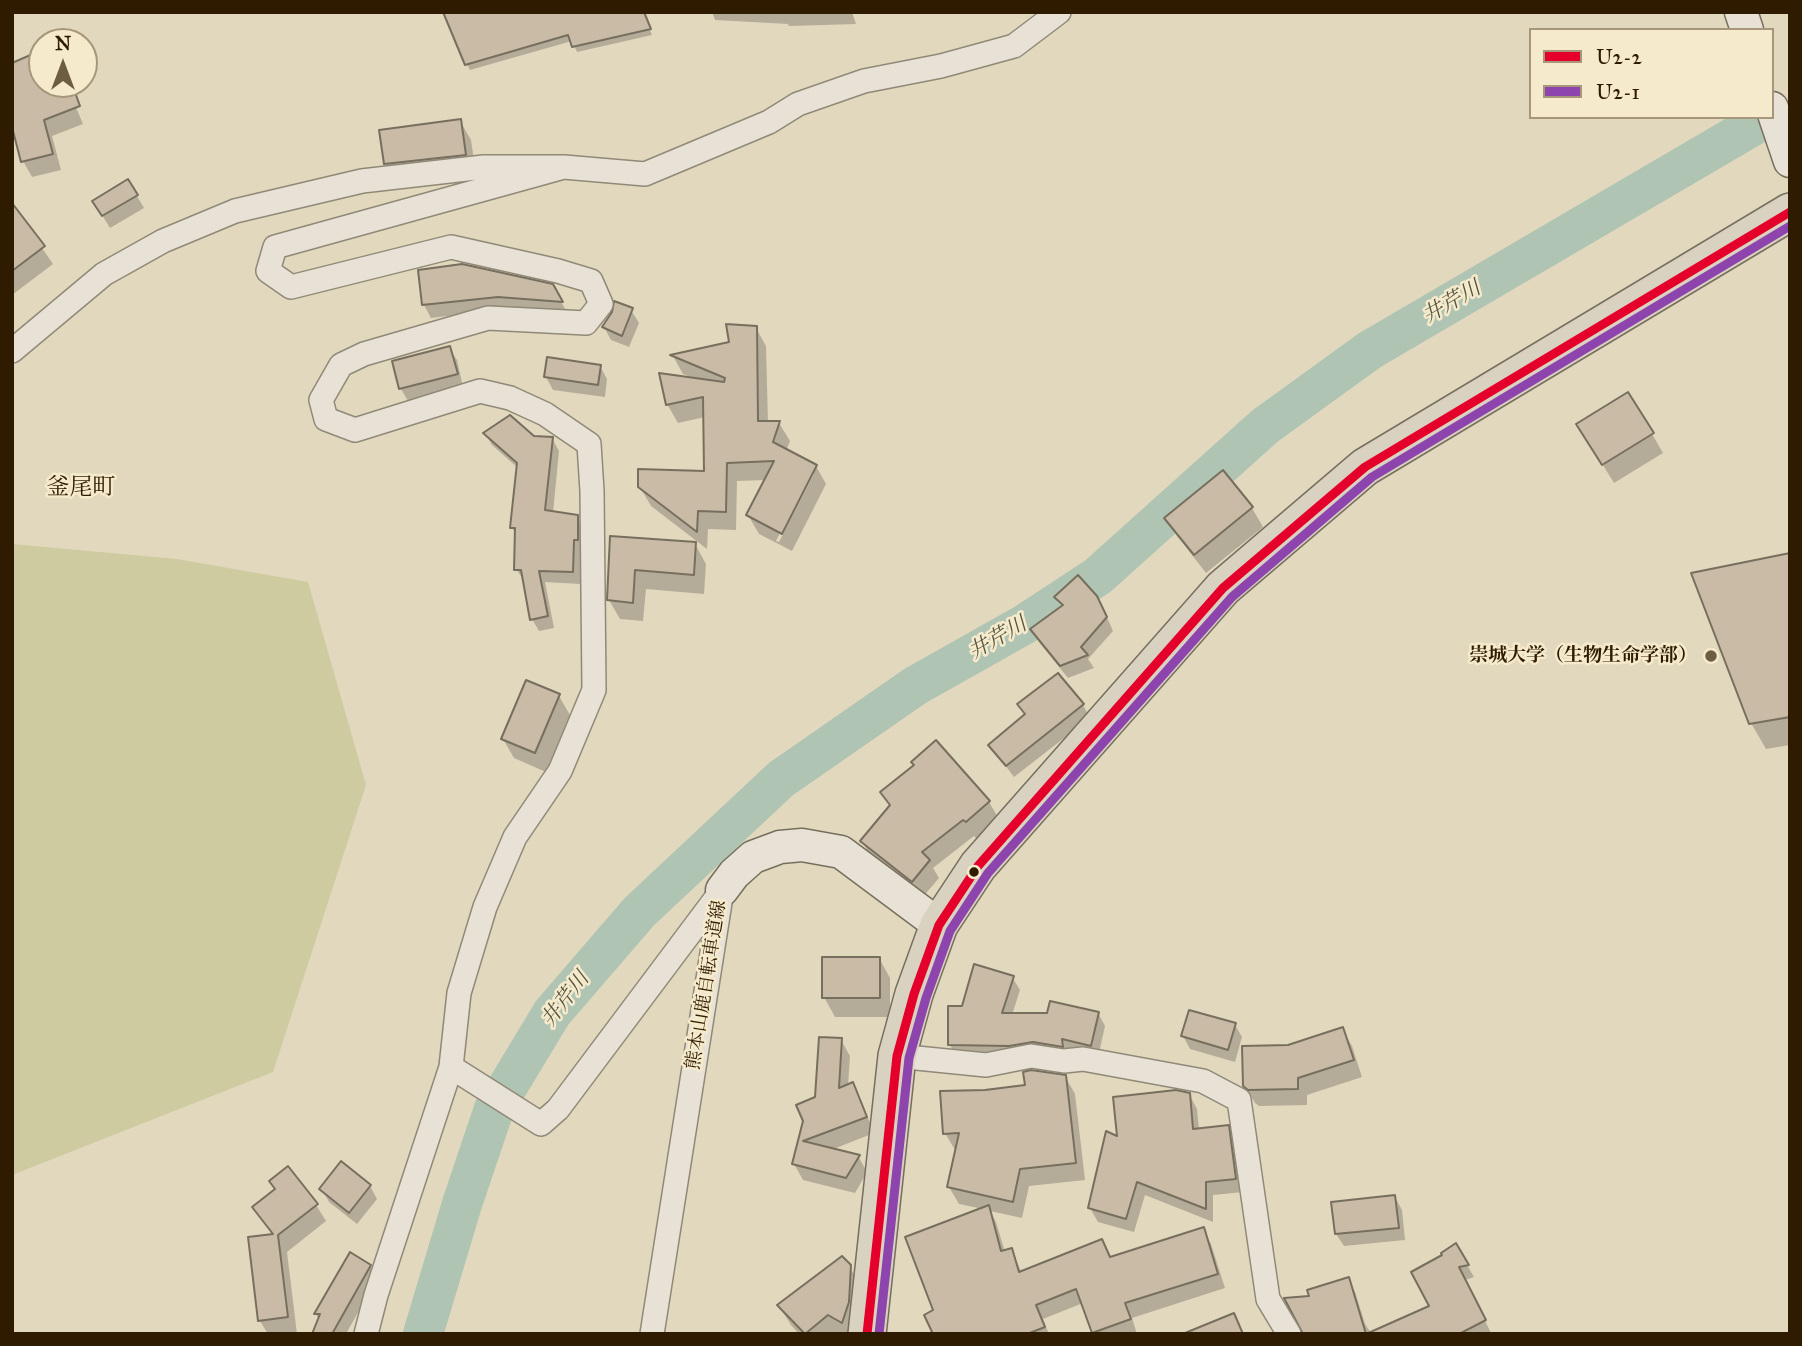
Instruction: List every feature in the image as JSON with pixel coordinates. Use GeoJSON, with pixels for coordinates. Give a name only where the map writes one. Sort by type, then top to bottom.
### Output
{"type":"FeatureCollection","features":[{"type":"Feature","properties":{"kind":"main road"},"geometry":{"type":"LineString","coordinates":[[1774,114],[1790,161]]}},
{"type":"Feature","properties":{"kind":"main road"},"geometry":{"type":"LineString","coordinates":[[867,1334],[897,1056],[914,994],[939,925],[978,866],[1223,588],[1365,467],[1790,212]]}},
{"type":"Feature","properties":{"kind":"main road","name":"熊本山鹿自転車道線"},"geometry":{"type":"LineString","coordinates":[[722,890],[734,874],[753,857],[780,847],[802,845],[841,852],[939,925]]}},
{"type":"Feature","properties":{"kind":"street"},"geometry":{"type":"LineString","coordinates":[[12,351],[104,274],[163,241],[235,211],[362,180],[484,167],[564,167],[645,174],[769,122],[798,104],[864,81],[941,66],[1014,46],[1059,12]]}},
{"type":"Feature","properties":{"kind":"street"},"geometry":{"type":"LineString","coordinates":[[366,1334],[376,1294],[451,1067],[459,993],[485,907],[515,837],[560,771],[594,690],[593,491],[589,444],[545,414],[510,398],[480,391],[355,430],[326,419],[321,400],[341,365],[364,354],[488,318],[586,323],[601,304],[591,281],[451,247],[291,287],[268,271],[275,247],[564,167]]}},
{"type":"Feature","properties":{"kind":"street"},"geometry":{"type":"LineString","coordinates":[[451,1067],[541,1124],[558,1109],[722,890]]}},
{"type":"Feature","properties":{"kind":"street","name":"熊本山鹿自転車道線"},"geometry":{"type":"LineString","coordinates":[[652,1334],[722,890]]}},
{"type":"Feature","properties":{"kind":"street"},"geometry":{"type":"LineString","coordinates":[[897,1056],[986,1065],[1031,1056],[1083,1059],[1203,1080],[1239,1100],[1268,1298],[1289,1334]]}},
{"type":"Feature","properties":{"kind":"shaded area"},"geometry":{"type":"Polygon","coordinates":[[[12,544],[177,559],[308,582],[366,785],[273,1072],[12,1175],[12,544]]]}},
{"type":"Feature","properties":{"kind":"building"},"geometry":{"type":"Polygon","coordinates":[[[443,12],[644,12],[651,29],[572,47],[568,35],[465,65],[443,12]]]}},
{"type":"Feature","properties":{"kind":"building"},"geometry":{"type":"Polygon","coordinates":[[[28,56],[28,98],[77,98],[80,106],[44,120],[53,154],[21,162],[12,127],[12,63],[28,56]]]}},
{"type":"Feature","properties":{"kind":"building"},"geometry":{"type":"Polygon","coordinates":[[[461,119],[466,155],[384,164],[379,130],[461,119]]]}},
{"type":"Feature","properties":{"kind":"building"},"geometry":{"type":"Polygon","coordinates":[[[128,179],[138,195],[102,216],[92,201],[128,179]]]}},
{"type":"Feature","properties":{"kind":"building"},"geometry":{"type":"Polygon","coordinates":[[[12,203],[45,246],[12,271],[12,203]]]}},
{"type":"Feature","properties":{"kind":"building"},"geometry":{"type":"Polygon","coordinates":[[[462,264],[553,284],[563,302],[498,297],[422,305],[418,270],[462,264]]]}},
{"type":"Feature","properties":{"kind":"building"},"geometry":{"type":"Polygon","coordinates":[[[614,301],[633,308],[622,336],[602,327],[612,312],[614,301]]]}},
{"type":"Feature","properties":{"kind":"building"},"geometry":{"type":"Polygon","coordinates":[[[726,324],[757,326],[758,421],[780,421],[773,442],[817,465],[782,534],[746,515],[774,461],[727,463],[726,512],[698,511],[697,532],[638,487],[638,469],[704,471],[703,397],[666,405],[659,373],[724,382],[725,378],[670,355],[729,342],[726,324]]]}},
{"type":"Feature","properties":{"kind":"building"},"geometry":{"type":"Polygon","coordinates":[[[450,346],[458,374],[399,389],[392,361],[450,346]]]}},
{"type":"Feature","properties":{"kind":"building"},"geometry":{"type":"Polygon","coordinates":[[[547,357],[601,365],[598,385],[544,377],[547,357]]]}},
{"type":"Feature","properties":{"kind":"building"},"geometry":{"type":"Polygon","coordinates":[[[1628,392],[1654,433],[1602,465],[1576,424],[1628,392]]]}},
{"type":"Feature","properties":{"kind":"building"},"geometry":{"type":"Polygon","coordinates":[[[510,415],[534,436],[553,437],[545,510],[578,515],[578,540],[574,540],[573,572],[539,571],[548,616],[530,620],[521,570],[514,570],[515,528],[510,528],[517,463],[483,433],[510,415]]]}},
{"type":"Feature","properties":{"kind":"building"},"geometry":{"type":"Polygon","coordinates":[[[1223,470],[1253,507],[1194,555],[1164,518],[1223,470]]]}},
{"type":"Feature","properties":{"kind":"building"},"geometry":{"type":"Polygon","coordinates":[[[610,536],[696,542],[694,575],[635,570],[633,603],[607,600],[610,536]]]}},
{"type":"Feature","properties":{"kind":"building"},"geometry":{"type":"Polygon","coordinates":[[[1790,553],[1790,717],[1749,724],[1691,573],[1790,553]]]}},
{"type":"Feature","properties":{"kind":"building"},"geometry":{"type":"Polygon","coordinates":[[[1078,575],[1097,596],[1107,617],[1081,647],[1088,655],[1060,666],[1030,629],[1063,605],[1054,597],[1078,575]]]}},
{"type":"Feature","properties":{"kind":"building"},"geometry":{"type":"Polygon","coordinates":[[[1058,673],[1084,704],[1006,766],[988,745],[1025,714],[1017,704],[1058,673]]]}},
{"type":"Feature","properties":{"kind":"building"},"geometry":{"type":"Polygon","coordinates":[[[526,680],[560,694],[535,753],[501,739],[526,680]]]}},
{"type":"Feature","properties":{"kind":"building"},"geometry":{"type":"Polygon","coordinates":[[[936,740],[990,801],[966,822],[963,820],[922,852],[930,860],[912,882],[860,841],[890,805],[880,792],[914,765],[911,762],[936,740]]]}},
{"type":"Feature","properties":{"kind":"building"},"geometry":{"type":"Polygon","coordinates":[[[822,957],[880,957],[880,998],[822,998],[822,957]]]}},
{"type":"Feature","properties":{"kind":"building"},"geometry":{"type":"Polygon","coordinates":[[[974,964],[1014,976],[1002,1013],[1047,1013],[1050,1001],[1099,1012],[1091,1046],[1062,1039],[1063,1047],[1033,1042],[1009,1046],[948,1045],[948,1006],[962,1006],[974,964]]]}},
{"type":"Feature","properties":{"kind":"building"},"geometry":{"type":"Polygon","coordinates":[[[1189,1010],[1236,1023],[1228,1050],[1181,1036],[1189,1010]]]}},
{"type":"Feature","properties":{"kind":"building"},"geometry":{"type":"Polygon","coordinates":[[[1343,1027],[1354,1060],[1298,1078],[1298,1089],[1248,1090],[1243,1086],[1242,1046],[1288,1045],[1343,1027]]]}},
{"type":"Feature","properties":{"kind":"building"},"geometry":{"type":"Polygon","coordinates":[[[819,1037],[842,1038],[839,1088],[853,1082],[867,1117],[803,1141],[860,1155],[846,1178],[792,1164],[803,1121],[796,1105],[815,1097],[819,1037]]]}},
{"type":"Feature","properties":{"kind":"building"},"geometry":{"type":"Polygon","coordinates":[[[1031,1070],[1066,1075],[1076,1163],[1020,1169],[1013,1202],[947,1187],[959,1133],[943,1134],[940,1091],[985,1090],[1025,1085],[1023,1072],[1031,1070]]]}},
{"type":"Feature","properties":{"kind":"building"},"geometry":{"type":"Polygon","coordinates":[[[1176,1090],[1190,1093],[1193,1129],[1229,1125],[1236,1179],[1206,1182],[1206,1209],[1137,1182],[1126,1219],[1088,1208],[1106,1131],[1117,1136],[1113,1097],[1176,1090]]]}},
{"type":"Feature","properties":{"kind":"building"},"geometry":{"type":"Polygon","coordinates":[[[341,1161],[371,1185],[349,1213],[319,1189],[341,1161]]]}},
{"type":"Feature","properties":{"kind":"building"},"geometry":{"type":"Polygon","coordinates":[[[288,1166],[318,1204],[278,1235],[288,1317],[258,1321],[248,1237],[273,1234],[252,1207],[275,1189],[269,1181],[288,1166]]]}},
{"type":"Feature","properties":{"kind":"building"},"geometry":{"type":"Polygon","coordinates":[[[1395,1195],[1399,1228],[1335,1234],[1331,1202],[1395,1195]]]}},
{"type":"Feature","properties":{"kind":"building"},"geometry":{"type":"Polygon","coordinates":[[[989,1205],[1001,1251],[1012,1248],[1019,1272],[1102,1239],[1110,1257],[1204,1227],[1218,1274],[1125,1303],[1131,1319],[1092,1333],[1076,1289],[1036,1305],[1045,1327],[1027,1334],[933,1334],[924,1315],[933,1310],[905,1237],[989,1205]]]}},
{"type":"Feature","properties":{"kind":"building"},"geometry":{"type":"Polygon","coordinates":[[[1456,1243],[1469,1265],[1459,1267],[1486,1320],[1459,1334],[1366,1334],[1429,1306],[1411,1272],[1442,1255],[1441,1253],[1456,1243]]]}},
{"type":"Feature","properties":{"kind":"building"},"geometry":{"type":"Polygon","coordinates":[[[350,1252],[371,1265],[332,1334],[312,1334],[320,1314],[314,1314],[350,1252]]]}},
{"type":"Feature","properties":{"kind":"building"},"geometry":{"type":"Polygon","coordinates":[[[842,1256],[851,1265],[849,1302],[842,1323],[828,1315],[805,1334],[777,1305],[842,1256]]]}},
{"type":"Feature","properties":{"kind":"building"},"geometry":{"type":"Polygon","coordinates":[[[1349,1277],[1366,1334],[1303,1334],[1284,1298],[1309,1296],[1307,1290],[1349,1277]]]}},
{"type":"Feature","properties":{"kind":"building"},"geometry":{"type":"Polygon","coordinates":[[[1234,1313],[1243,1334],[1185,1334],[1185,1333],[1234,1313]]]}},
{"type":"Feature","properties":{"kind":"waterway","name":"井芹川"},"geometry":{"type":"LineString","coordinates":[[423,1334],[494,1109],[552,1013],[639,912],[781,779],[915,686],[1025,624],[1098,576],[1265,426],[1370,350],[1765,119]]}},
{"type":"Feature","properties":{"kind":"transit line","name":"U2-2"},"geometry":{"type":"LineString","coordinates":[[867,1334],[897,1056],[914,994],[939,925],[978,866],[1223,588],[1365,467],[1790,212]]}},
{"type":"Feature","properties":{"kind":"transit line","name":"U2-1"},"geometry":{"type":"LineString","coordinates":[[879,1334],[909,1058],[926,998],[950,931],[988,873],[1232,597],[1372,477],[1790,226]]}},
{"type":"Feature","properties":{"kind":"place","name":"崇城大学（生物生命学部）"},"geometry":{"type":"Point","coordinates":[1711,656]}},
{"type":"Feature","properties":{"kind":"district","name":"釜尾町"},"geometry":{"type":"Point","coordinates":[81,488]}}]}
